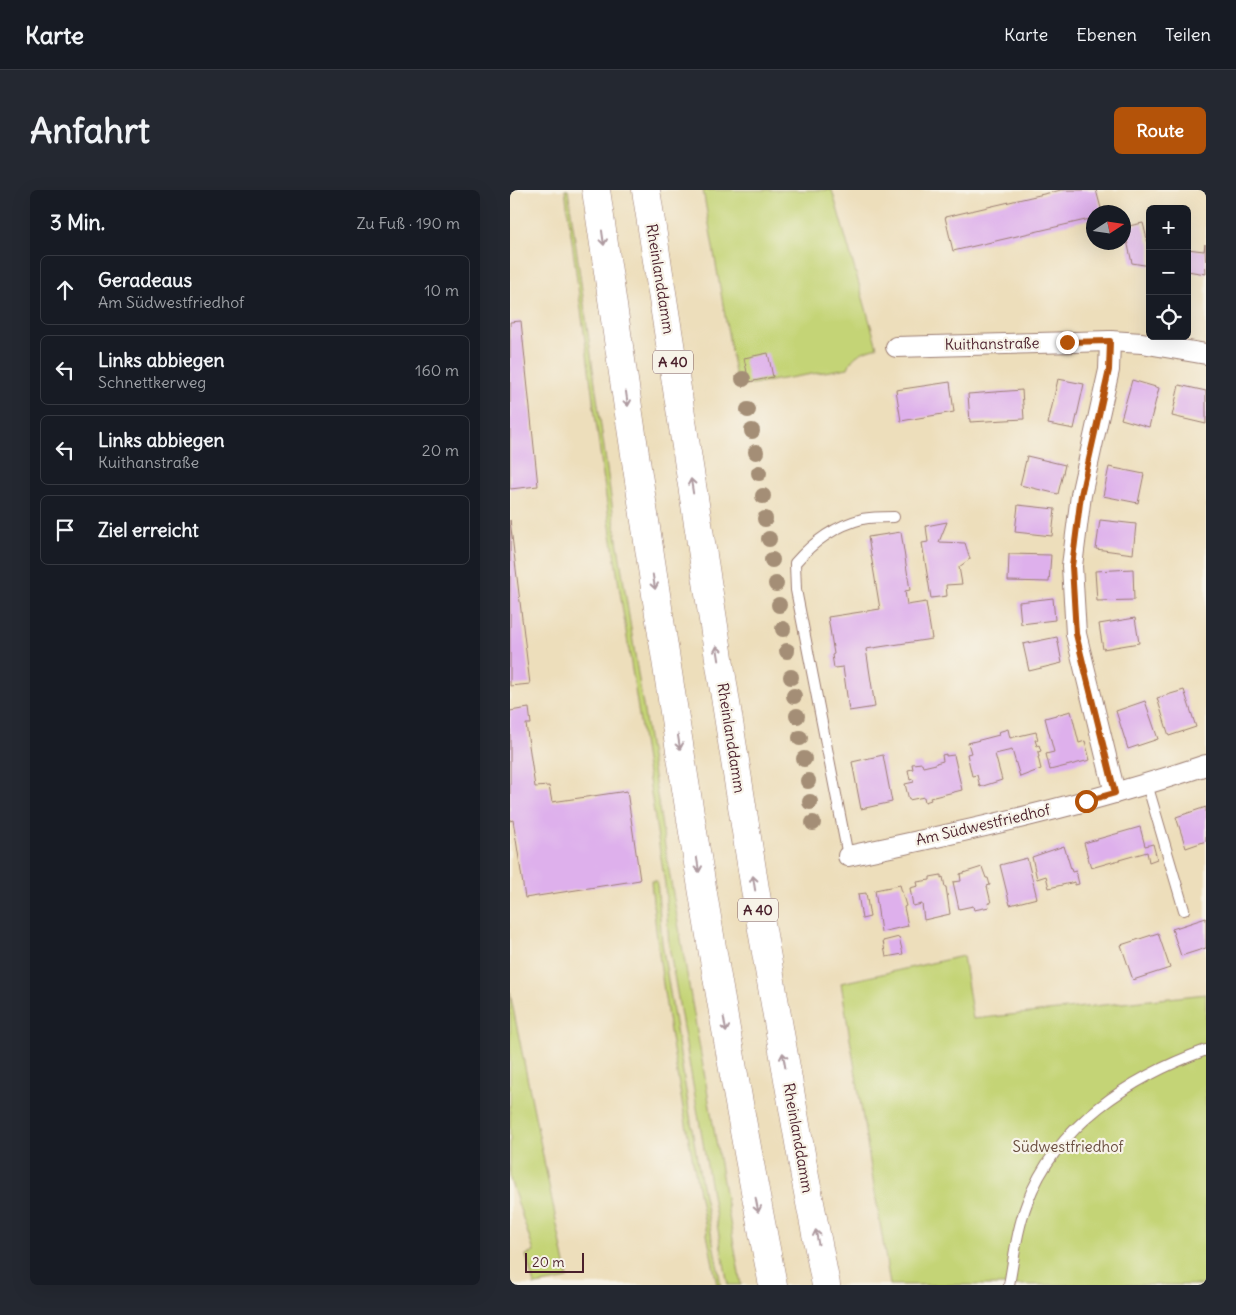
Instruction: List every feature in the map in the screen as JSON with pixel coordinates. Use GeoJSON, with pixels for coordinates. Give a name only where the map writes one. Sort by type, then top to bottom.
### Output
{"type":"FeatureCollection","features":[{"type":"Feature","properties":{"kind":"highway"},"geometry":{"type":"LineString","coordinates":[[596,190],[645,524],[716,977],[773,1285]]}},
{"type":"Feature","properties":{"kind":"highway","name":"Rheinlanddamm"},"geometry":{"type":"LineString","coordinates":[[646,190],[755,889],[801,1159],[826,1285]]}},
{"type":"Feature","properties":{"kind":"street","name":"Kuithanstraße"},"geometry":{"type":"LineString","coordinates":[[896,347],[1110,341],[1142,343],[1206,354]]}},
{"type":"Feature","properties":{"kind":"street"},"geometry":{"type":"LineString","coordinates":[[1110,341],[1109,370],[1081,495],[1072,566],[1076,634],[1115,793]]}},
{"type":"Feature","properties":{"kind":"street","name":"Am Südwestfriedhof"},"geometry":{"type":"LineString","coordinates":[[848,856],[955,834],[1115,793],[1206,765]]}},
{"type":"Feature","properties":{"kind":"lane"},"geometry":{"type":"LineString","coordinates":[[848,856],[796,590],[795,563],[808,547],[841,527],[863,519],[894,517]]}},
{"type":"Feature","properties":{"kind":"lane"},"geometry":{"type":"LineString","coordinates":[[1147,784],[1184,910]]}},
{"type":"Feature","properties":{"kind":"lane"},"geometry":{"type":"LineString","coordinates":[[1008,1285],[1027,1204],[1040,1176],[1060,1146],[1105,1102],[1122,1090],[1165,1066],[1206,1050]]}},
{"type":"Feature","properties":{"kind":"green space"},"geometry":{"type":"Polygon","coordinates":[[[565,190],[568,190],[616,533],[667,859],[741,1285],[728,1285],[669,946],[665,884],[611,534],[565,190]]]}},
{"type":"Feature","properties":{"kind":"green space"},"geometry":{"type":"Polygon","coordinates":[[[703,190],[832,190],[877,347],[856,356],[848,368],[747,385],[740,383],[734,370],[703,190]]]}},
{"type":"Feature","properties":{"kind":"green space"},"geometry":{"type":"Polygon","coordinates":[[[651,881],[657,881],[662,943],[697,1159],[721,1285],[717,1285],[670,1033],[651,881]]]}},
{"type":"Feature","properties":{"kind":"green space","name":"Südwestfriedhof"},"geometry":{"type":"Polygon","coordinates":[[[963,956],[973,1019],[1206,994],[1206,1285],[890,1285],[841,983],[963,956]]]}},
{"type":"Feature","properties":{"kind":"green space"},"geometry":{"type":"Polygon","coordinates":[[[510,993],[568,1279],[536,1285],[534,1285],[526,1255],[534,1252],[510,1179],[510,993]]]}},
{"type":"Feature","properties":{"kind":"building"},"geometry":{"type":"Polygon","coordinates":[[[1061,190],[1096,190],[1100,205],[1086,205],[1086,220],[953,251],[945,217],[1061,190]]]}},
{"type":"Feature","properties":{"kind":"building"},"geometry":{"type":"Polygon","coordinates":[[[1143,223],[1146,235],[1146,265],[1132,263],[1129,250],[1131,250],[1131,226],[1143,223]]]}},
{"type":"Feature","properties":{"kind":"building"},"geometry":{"type":"Polygon","coordinates":[[[1205,244],[1206,274],[1191,272],[1191,249],[1204,251],[1205,244]]]}},
{"type":"Feature","properties":{"kind":"building"},"geometry":{"type":"Polygon","coordinates":[[[521,321],[538,486],[510,489],[510,322],[521,321]]]}},
{"type":"Feature","properties":{"kind":"building"},"geometry":{"type":"Polygon","coordinates":[[[768,353],[773,377],[749,382],[744,358],[768,353]]]}},
{"type":"Feature","properties":{"kind":"building"},"geometry":{"type":"Polygon","coordinates":[[[1058,379],[1084,384],[1074,429],[1048,424],[1058,379]]]}},
{"type":"Feature","properties":{"kind":"building"},"geometry":{"type":"Polygon","coordinates":[[[1132,380],[1159,388],[1149,427],[1121,419],[1132,380]]]}},
{"type":"Feature","properties":{"kind":"building"},"geometry":{"type":"Polygon","coordinates":[[[950,382],[954,412],[901,421],[896,390],[950,382]]]}},
{"type":"Feature","properties":{"kind":"building"},"geometry":{"type":"Polygon","coordinates":[[[1179,385],[1206,391],[1206,424],[1172,416],[1179,385]]]}},
{"type":"Feature","properties":{"kind":"building"},"geometry":{"type":"Polygon","coordinates":[[[1022,390],[1024,419],[970,422],[968,394],[1022,390]]]}},
{"type":"Feature","properties":{"kind":"building"},"geometry":{"type":"Polygon","coordinates":[[[1027,456],[1065,465],[1058,494],[1020,485],[1027,456]]]}},
{"type":"Feature","properties":{"kind":"building"},"geometry":{"type":"Polygon","coordinates":[[[1109,467],[1144,474],[1138,503],[1103,496],[1109,467]]]}},
{"type":"Feature","properties":{"kind":"building"},"geometry":{"type":"Polygon","coordinates":[[[1018,505],[1055,509],[1052,536],[1015,532],[1018,505]]]}},
{"type":"Feature","properties":{"kind":"building"},"geometry":{"type":"Polygon","coordinates":[[[510,520],[530,684],[510,686],[510,520]]]}},
{"type":"Feature","properties":{"kind":"building"},"geometry":{"type":"Polygon","coordinates":[[[1100,520],[1136,524],[1133,554],[1096,549],[1100,520]]]}},
{"type":"Feature","properties":{"kind":"building"},"geometry":{"type":"Polygon","coordinates":[[[947,522],[939,542],[965,543],[970,559],[959,567],[962,584],[946,585],[947,596],[931,598],[922,543],[928,542],[926,526],[947,522]]]}},
{"type":"Feature","properties":{"kind":"building"},"geometry":{"type":"Polygon","coordinates":[[[901,532],[910,590],[905,591],[907,605],[926,602],[932,639],[866,649],[875,707],[849,711],[843,667],[834,668],[832,655],[834,654],[828,617],[880,609],[868,537],[901,532]]]}},
{"type":"Feature","properties":{"kind":"building"},"geometry":{"type":"Polygon","coordinates":[[[1009,554],[1051,555],[1049,582],[1008,581],[1009,554]]]}},
{"type":"Feature","properties":{"kind":"building"},"geometry":{"type":"Polygon","coordinates":[[[1133,569],[1134,600],[1097,601],[1095,571],[1133,569]]]}},
{"type":"Feature","properties":{"kind":"building"},"geometry":{"type":"Polygon","coordinates":[[[1053,598],[1055,620],[1021,624],[1019,602],[1053,598]]]}},
{"type":"Feature","properties":{"kind":"building"},"geometry":{"type":"Polygon","coordinates":[[[1135,618],[1139,643],[1103,649],[1099,624],[1135,618]]]}},
{"type":"Feature","properties":{"kind":"building"},"geometry":{"type":"Polygon","coordinates":[[[1057,637],[1062,663],[1029,671],[1023,644],[1057,637]]]}},
{"type":"Feature","properties":{"kind":"building"},"geometry":{"type":"Polygon","coordinates":[[[1184,690],[1196,727],[1169,736],[1157,698],[1184,690]]]}},
{"type":"Feature","properties":{"kind":"building"},"geometry":{"type":"Polygon","coordinates":[[[1145,701],[1158,739],[1128,749],[1116,711],[1145,701]]]}},
{"type":"Feature","properties":{"kind":"building"},"geometry":{"type":"Polygon","coordinates":[[[529,708],[531,724],[526,724],[535,787],[549,786],[552,802],[627,791],[640,880],[525,898],[513,820],[510,821],[510,711],[529,708]]]}},
{"type":"Feature","properties":{"kind":"building"},"geometry":{"type":"Polygon","coordinates":[[[1071,711],[1079,743],[1085,741],[1090,760],[1050,770],[1046,754],[1054,752],[1045,718],[1071,711]]]}},
{"type":"Feature","properties":{"kind":"building"},"geometry":{"type":"Polygon","coordinates":[[[1008,729],[1010,738],[1036,732],[1038,740],[1035,740],[1041,751],[1038,752],[1038,757],[1041,769],[1020,777],[1012,750],[995,754],[1002,780],[980,787],[977,775],[972,776],[967,754],[971,753],[968,743],[999,735],[998,732],[1008,729]]]}},
{"type":"Feature","properties":{"kind":"building"},"geometry":{"type":"Polygon","coordinates":[[[946,754],[946,756],[954,755],[962,790],[930,798],[931,800],[925,802],[924,797],[909,800],[905,784],[914,782],[913,779],[910,780],[908,770],[913,769],[912,764],[922,763],[923,767],[936,764],[943,761],[942,755],[946,754]]]}},
{"type":"Feature","properties":{"kind":"building"},"geometry":{"type":"Polygon","coordinates":[[[883,755],[892,802],[861,809],[852,762],[883,755]]]}},
{"type":"Feature","properties":{"kind":"building"},"geometry":{"type":"Polygon","coordinates":[[[1206,807],[1206,841],[1186,848],[1176,817],[1206,807]]]}},
{"type":"Feature","properties":{"kind":"building"},"geometry":{"type":"Polygon","coordinates":[[[1140,827],[1145,846],[1153,844],[1157,859],[1149,862],[1147,852],[1091,868],[1084,843],[1140,827]]]}},
{"type":"Feature","properties":{"kind":"building"},"geometry":{"type":"Polygon","coordinates":[[[1064,846],[1072,872],[1076,871],[1079,884],[1075,885],[1075,882],[1049,888],[1046,876],[1037,879],[1032,857],[1064,846]]]}},
{"type":"Feature","properties":{"kind":"building"},"geometry":{"type":"Polygon","coordinates":[[[1027,858],[1037,898],[1010,905],[1000,865],[1027,858]]]}},
{"type":"Feature","properties":{"kind":"building"},"geometry":{"type":"Polygon","coordinates":[[[982,867],[990,885],[987,886],[991,903],[988,903],[989,907],[974,910],[973,906],[959,909],[953,882],[961,881],[960,874],[982,867]]]}},
{"type":"Feature","properties":{"kind":"building"},"geometry":{"type":"Polygon","coordinates":[[[941,875],[946,887],[950,914],[924,920],[922,904],[913,906],[910,888],[918,886],[917,882],[930,880],[930,877],[941,875]]]}},
{"type":"Feature","properties":{"kind":"building"},"geometry":{"type":"Polygon","coordinates":[[[900,885],[906,906],[904,907],[908,926],[881,932],[875,890],[900,885]]]}},
{"type":"Feature","properties":{"kind":"building"},"geometry":{"type":"Polygon","coordinates":[[[866,893],[870,917],[862,919],[858,894],[866,893]]]}},
{"type":"Feature","properties":{"kind":"building"},"geometry":{"type":"Polygon","coordinates":[[[1206,918],[1206,948],[1181,956],[1172,929],[1206,918]]]}},
{"type":"Feature","properties":{"kind":"building"},"geometry":{"type":"Polygon","coordinates":[[[1158,933],[1170,968],[1133,980],[1121,945],[1158,933]]]}},
{"type":"Feature","properties":{"kind":"building"},"geometry":{"type":"Polygon","coordinates":[[[899,937],[903,954],[886,957],[883,941],[899,937]]]}},
{"type":"Feature","properties":{"kind":"route"},"geometry":{"type":"LineString","coordinates":[[1067,342],[1110,341],[1109,370],[1081,495],[1072,566],[1076,634],[1115,793],[1086,801]]}}]}
